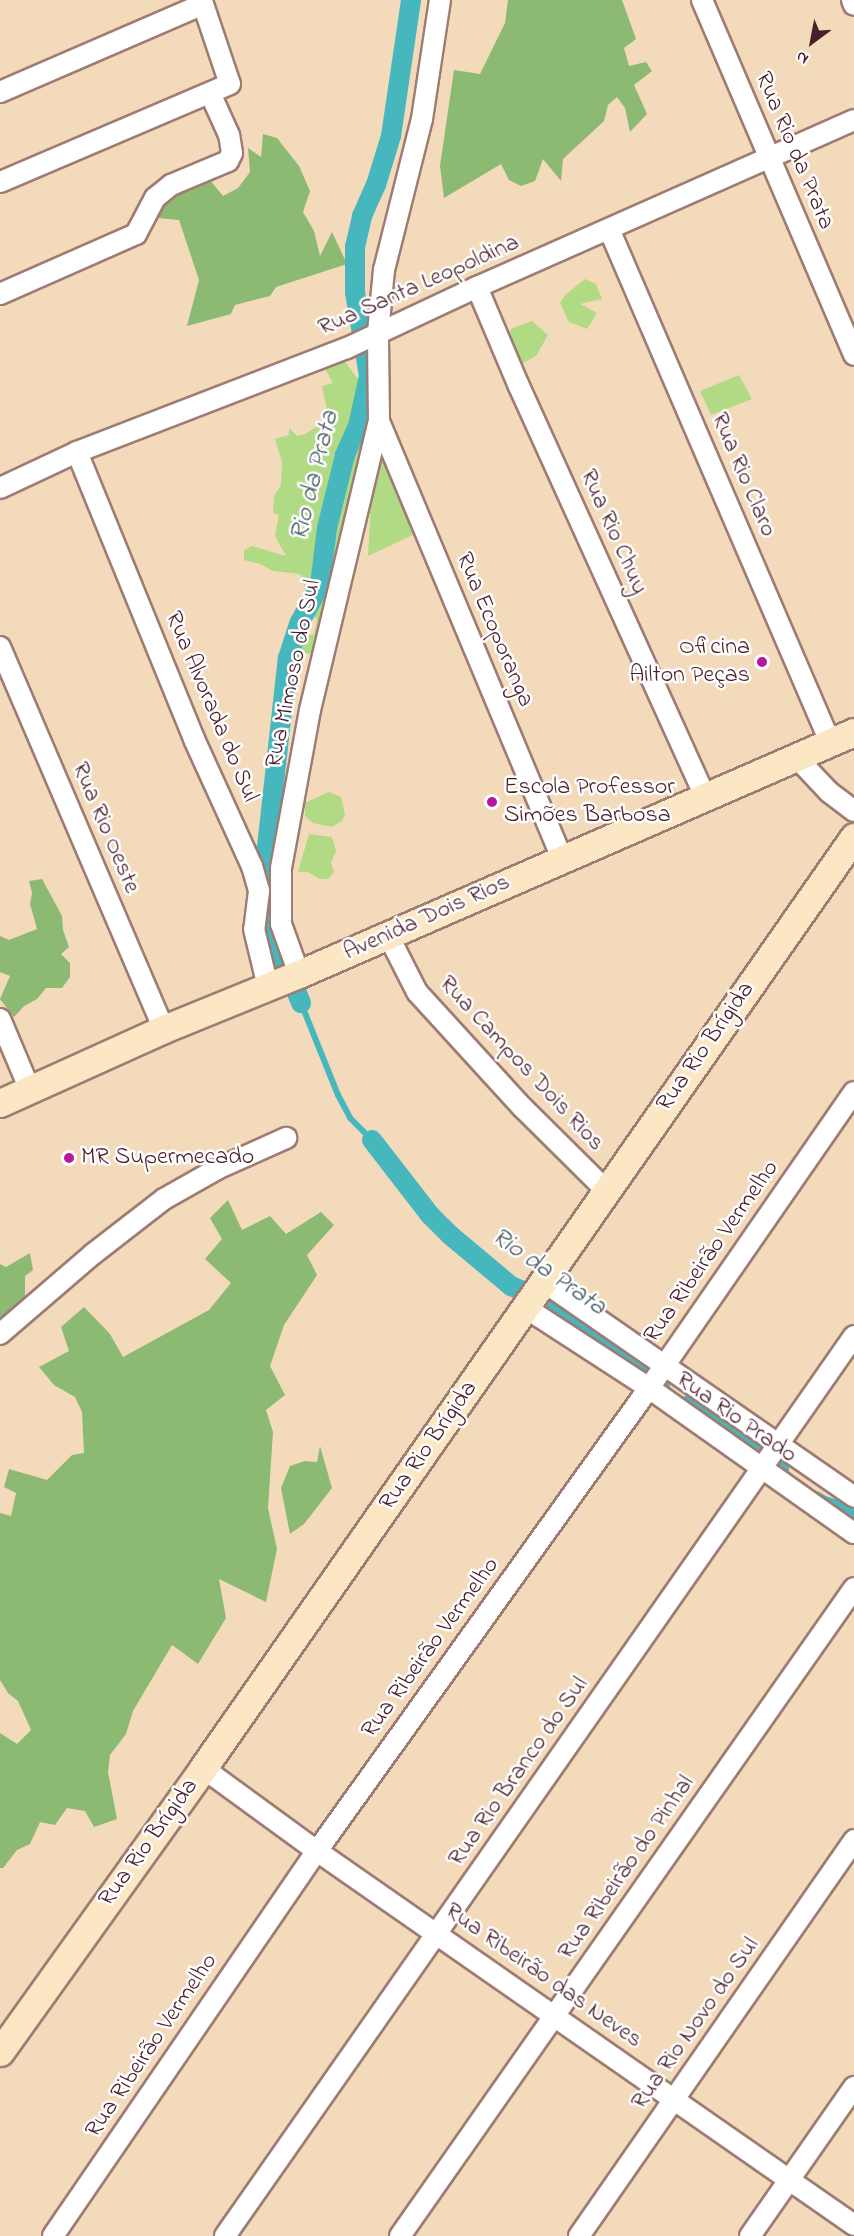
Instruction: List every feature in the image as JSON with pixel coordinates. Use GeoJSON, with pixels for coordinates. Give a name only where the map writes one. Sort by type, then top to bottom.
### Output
{"type":"FeatureCollection","features":[{"type":"Feature","properties":{"kind":"street"},"geometry":{"type":"LineString","coordinates":[[379,421],[375,335],[387,250],[413,158],[440,0]]}},
{"type":"Feature","properties":{"kind":"street","name":"Rua Rio da Prata"},"geometry":{"type":"LineString","coordinates":[[702,0],[854,355]]}},
{"type":"Feature","properties":{"kind":"street"},"geometry":{"type":"LineString","coordinates":[[852,0],[854,5]]}},
{"type":"Feature","properties":{"kind":"street"},"geometry":{"type":"LineString","coordinates":[[0,92],[203,4],[230,84],[0,182]]}},
{"type":"Feature","properties":{"kind":"street"},"geometry":{"type":"LineString","coordinates":[[0,294],[136,234],[142,218],[155,198],[171,185],[228,161],[232,153],[229,135],[210,93]]}},
{"type":"Feature","properties":{"kind":"street","name":"Rua Santa Leopoldina"},"geometry":{"type":"LineString","coordinates":[[0,488],[77,452],[350,347],[477,287],[854,120]]}},
{"type":"Feature","properties":{"kind":"street","name":"Rua Rio Claro"},"geometry":{"type":"LineString","coordinates":[[609,229],[842,737]]}},
{"type":"Feature","properties":{"kind":"street","name":"Rua Rio Chuy"},"geometry":{"type":"LineString","coordinates":[[477,287],[518,384],[705,797]]}},
{"type":"Feature","properties":{"kind":"street","name":"Rua Ecoporanga"},"geometry":{"type":"LineString","coordinates":[[379,421],[562,859]]}},
{"type":"Feature","properties":{"kind":"street","name":"Rua Mimoso do Sul"},"geometry":{"type":"LineString","coordinates":[[299,974],[281,924],[281,868],[310,710],[379,421]]}},
{"type":"Feature","properties":{"kind":"street","name":"Rua Alvorada do Sul"},"geometry":{"type":"LineString","coordinates":[[77,452],[194,739],[252,866],[259,891],[255,930],[268,987]]}},
{"type":"Feature","properties":{"kind":"street","name":"Rua Rio Oeste"},"geometry":{"type":"LineString","coordinates":[[0,646],[164,1029]]}},
{"type":"Feature","properties":{"kind":"street","name":"Avenida Dois Rios"},"geometry":{"type":"LineString","coordinates":[[0,1103],[164,1029],[299,974],[842,737]]}},
{"type":"Feature","properties":{"kind":"street"},"geometry":{"type":"LineString","coordinates":[[796,757],[829,792],[854,811]]}},
{"type":"Feature","properties":{"kind":"street","name":"Rua Rio Brígida"},"geometry":{"type":"LineString","coordinates":[[0,2052],[203,1768],[854,837]]}},
{"type":"Feature","properties":{"kind":"street","name":"Rua Campos Dois Rios"},"geometry":{"type":"LineString","coordinates":[[388,935],[417,992],[523,1108],[607,1191]]}},
{"type":"Feature","properties":{"kind":"street"},"geometry":{"type":"LineString","coordinates":[[0,1019],[30,1090]]}},
{"type":"Feature","properties":{"kind":"street","name":"Rua Ribeirão Vermelho"},"geometry":{"type":"LineString","coordinates":[[53,2236],[317,1851],[657,1376],[854,1092]]}},
{"type":"Feature","properties":{"kind":"street"},"geometry":{"type":"LineString","coordinates":[[0,1334],[93,1254],[164,1199],[217,1169],[286,1138]]}},
{"type":"Feature","properties":{"kind":"street","name":"Rua Rio Prado"},"geometry":{"type":"LineString","coordinates":[[535,1295],[657,1376],[769,1456],[854,1533]]}},
{"type":"Feature","properties":{"kind":"street","name":"Rua Rio Prado"},"geometry":{"type":"LineString","coordinates":[[535,1295],[657,1376],[769,1456],[854,1497]]}},
{"type":"Feature","properties":{"kind":"street","name":"Rua Rio Branco do Sul"},"geometry":{"type":"LineString","coordinates":[[225,2236],[439,1934],[854,1336]]}},
{"type":"Feature","properties":{"kind":"street","name":"Rua Ribeirão do Pinhal"},"geometry":{"type":"LineString","coordinates":[[400,2236],[854,1588]]}},
{"type":"Feature","properties":{"kind":"street","name":"Rua Ribeirão das Neves"},"geometry":{"type":"LineString","coordinates":[[203,1768],[317,1851],[854,2225]]}},
{"type":"Feature","properties":{"kind":"street","name":"Rua Rio Novo do Sul"},"geometry":{"type":"LineString","coordinates":[[579,2236],[854,1840]]}},
{"type":"Feature","properties":{"kind":"street"},"geometry":{"type":"LineString","coordinates":[[750,2236],[854,2087]]}},
{"type":"Feature","properties":{"kind":"green space"},"geometry":{"type":"Polygon","coordinates":[[[508,0],[622,0],[636,39],[624,48],[629,66],[646,62],[652,71],[634,85],[647,114],[630,132],[625,108],[617,97],[608,105],[604,121],[563,159],[561,181],[543,159],[535,181],[521,186],[509,180],[501,164],[444,198],[440,166],[454,70],[480,74],[505,23],[508,0]]]}},
{"type":"Feature","properties":{"kind":"green space"},"geometry":{"type":"Polygon","coordinates":[[[263,134],[277,138],[299,166],[310,191],[303,212],[314,231],[320,256],[332,232],[347,264],[276,287],[270,296],[235,305],[231,314],[187,326],[199,280],[179,220],[158,218],[165,192],[209,179],[223,196],[238,188],[250,172],[248,148],[261,157],[263,134]]]}},
{"type":"Feature","properties":{"kind":"green space"},"geometry":{"type":"Polygon","coordinates":[[[585,279],[596,284],[602,299],[580,304],[597,313],[587,329],[569,322],[560,303],[565,295],[585,279]]]}},
{"type":"Feature","properties":{"kind":"green space"},"geometry":{"type":"Polygon","coordinates":[[[532,321],[548,335],[536,356],[520,365],[506,356],[511,329],[532,321]]]}},
{"type":"Feature","properties":{"kind":"green space"},"geometry":{"type":"Polygon","coordinates":[[[341,356],[357,378],[373,391],[373,410],[337,579],[328,583],[326,590],[333,592],[316,655],[296,651],[301,634],[314,635],[317,618],[299,613],[307,593],[300,574],[273,571],[260,564],[244,560],[244,550],[252,546],[286,556],[275,536],[279,515],[273,513],[274,496],[281,485],[282,462],[275,439],[289,435],[289,428],[297,436],[305,434],[329,419],[322,386],[333,383],[325,369],[341,356]]]}},
{"type":"Feature","properties":{"kind":"green space"},"geometry":{"type":"Polygon","coordinates":[[[739,375],[752,399],[711,415],[700,391],[739,375]]]}},
{"type":"Feature","properties":{"kind":"green space"},"geometry":{"type":"Polygon","coordinates":[[[378,459],[384,461],[417,533],[368,556],[373,464],[378,459]]]}},
{"type":"Feature","properties":{"kind":"green space"},"geometry":{"type":"Polygon","coordinates":[[[329,792],[341,797],[345,814],[342,821],[332,827],[313,823],[305,816],[305,803],[329,792]]]}},
{"type":"Feature","properties":{"kind":"green space"},"geometry":{"type":"Polygon","coordinates":[[[309,834],[332,837],[336,851],[331,863],[334,872],[328,879],[320,879],[308,872],[298,872],[309,834]]]}},
{"type":"Feature","properties":{"kind":"green space"},"geometry":{"type":"Polygon","coordinates":[[[42,879],[62,916],[63,930],[69,947],[61,954],[70,963],[70,977],[62,988],[46,988],[37,999],[24,1006],[14,1017],[0,999],[10,976],[0,972],[0,936],[9,940],[37,929],[30,904],[32,893],[29,881],[42,879]]]}},
{"type":"Feature","properties":{"kind":"green space"},"geometry":{"type":"Polygon","coordinates":[[[228,1200],[242,1230],[270,1216],[286,1234],[321,1212],[334,1225],[307,1255],[317,1275],[284,1325],[270,1366],[285,1395],[266,1410],[273,1432],[268,1508],[277,1549],[266,1602],[219,1579],[226,1618],[198,1664],[172,1645],[133,1711],[126,1734],[110,1755],[108,1772],[117,1819],[94,1827],[85,1811],[67,1808],[55,1825],[40,1822],[30,1844],[17,1850],[3,1868],[0,1868],[0,1733],[17,1744],[31,1730],[18,1701],[8,1693],[0,1680],[0,1513],[11,1516],[16,1493],[4,1487],[9,1469],[47,1480],[72,1455],[84,1453],[82,1412],[75,1397],[54,1385],[39,1367],[69,1351],[61,1327],[84,1307],[110,1334],[123,1357],[209,1310],[231,1283],[205,1259],[222,1239],[210,1218],[228,1200]]]}},
{"type":"Feature","properties":{"kind":"green space"},"geometry":{"type":"Polygon","coordinates":[[[30,1253],[33,1270],[25,1276],[25,1297],[0,1327],[0,1264],[6,1267],[30,1253]]]}},
{"type":"Feature","properties":{"kind":"green space"},"geometry":{"type":"Polygon","coordinates":[[[320,1446],[332,1488],[304,1524],[290,1534],[281,1488],[290,1466],[305,1461],[317,1462],[320,1446]]]}},
{"type":"Feature","properties":{"kind":"waterway","name":"Rio da Prata"},"geometry":{"type":"LineString","coordinates":[[283,962],[260,910],[288,658],[300,622],[320,585],[327,528],[345,455],[358,426],[369,376],[355,292],[355,247],[362,216],[376,185],[391,136],[411,0]]}},
{"type":"Feature","properties":{"kind":"waterway","name":"Rio da Prata"},"geometry":{"type":"LineString","coordinates":[[297,993],[301,1003]]}},
{"type":"Feature","properties":{"kind":"waterway","name":"Rio da Prata"},"geometry":{"type":"LineString","coordinates":[[301,1003],[338,1095],[350,1118],[372,1140]]}},
{"type":"Feature","properties":{"kind":"waterway","name":"Rio da Prata"},"geometry":{"type":"LineString","coordinates":[[372,1140],[430,1215],[450,1235],[511,1286],[550,1302],[605,1346],[660,1384]]}},
{"type":"Feature","properties":{"kind":"waterway","name":"Rio da Prata"},"geometry":{"type":"LineString","coordinates":[[689,1405],[779,1470]]}},
{"type":"Feature","properties":{"kind":"waterway","name":"Rio da Prata"},"geometry":{"type":"LineString","coordinates":[[815,1501],[854,1516]]}},
{"type":"Feature","properties":{"kind":"place","name":"Oficina Ailton Peças"},"geometry":{"type":"Point","coordinates":[762,662]}},
{"type":"Feature","properties":{"kind":"place","name":"Escola Professor Simões Barbosa"},"geometry":{"type":"Point","coordinates":[492,802]}},
{"type":"Feature","properties":{"kind":"place","name":"MR Supermecado"},"geometry":{"type":"Point","coordinates":[69,1158]}}]}
